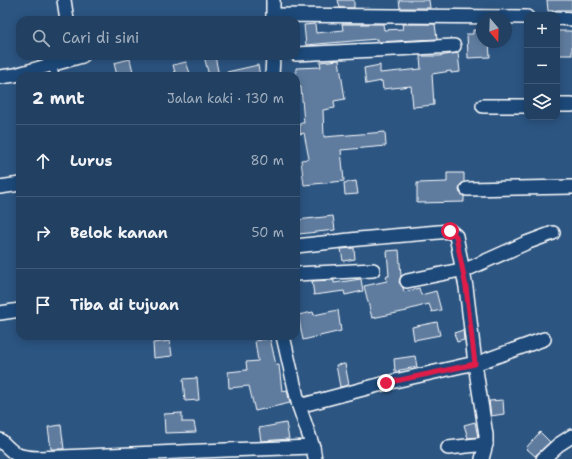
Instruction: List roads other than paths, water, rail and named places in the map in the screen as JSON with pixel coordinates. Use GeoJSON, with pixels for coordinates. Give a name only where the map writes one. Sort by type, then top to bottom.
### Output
{"type":"FeatureCollection","features":[{"type":"Feature","properties":{"kind":"street"},"geometry":{"type":"LineString","coordinates":[[64,0],[66,16]]}},
{"type":"Feature","properties":{"kind":"street"},"geometry":{"type":"LineString","coordinates":[[273,0],[273,16]]}},
{"type":"Feature","properties":{"kind":"street"},"geometry":{"type":"LineString","coordinates":[[300,18],[524,17]]}},
{"type":"Feature","properties":{"kind":"street"},"geometry":{"type":"LineString","coordinates":[[560,18],[572,19]]}},
{"type":"Feature","properties":{"kind":"street"},"geometry":{"type":"LineString","coordinates":[[300,54],[454,46]]}},
{"type":"Feature","properties":{"kind":"street"},"geometry":{"type":"LineString","coordinates":[[38,72],[53,70],[71,60]]}},
{"type":"Feature","properties":{"kind":"street"},"geometry":{"type":"LineString","coordinates":[[272,72],[273,60]]}},
{"type":"Feature","properties":{"kind":"street"},"geometry":{"type":"LineString","coordinates":[[0,77],[16,75]]}},
{"type":"Feature","properties":{"kind":"street"},"geometry":{"type":"LineString","coordinates":[[560,105],[572,105]]}},
{"type":"Feature","properties":{"kind":"street"},"geometry":{"type":"LineString","coordinates":[[483,106],[524,106]]}},
{"type":"Feature","properties":{"kind":"street"},"geometry":{"type":"LineString","coordinates":[[0,187],[16,185]]}},
{"type":"Feature","properties":{"kind":"street"},"geometry":{"type":"LineString","coordinates":[[467,189],[572,187]]}},
{"type":"Feature","properties":{"kind":"street"},"geometry":{"type":"LineString","coordinates":[[300,246],[450,231],[456,236],[466,287],[486,444],[482,459]]}},
{"type":"Feature","properties":{"kind":"street"},"geometry":{"type":"LineString","coordinates":[[407,281],[470,268],[526,243],[553,233]]}},
{"type":"Feature","properties":{"kind":"street"},"geometry":{"type":"LineString","coordinates":[[300,274],[373,270]]}},
{"type":"Feature","properties":{"kind":"street"},"geometry":{"type":"LineString","coordinates":[[0,313],[16,311]]}},
{"type":"Feature","properties":{"kind":"street"},"geometry":{"type":"LineString","coordinates":[[299,406],[386,383],[475,364],[544,339]]}},
{"type":"Feature","properties":{"kind":"street"},"geometry":{"type":"LineString","coordinates":[[0,440],[10,457],[38,458],[226,450],[314,453],[299,406],[284,340]]}},
{"type":"Feature","properties":{"kind":"street"},"geometry":{"type":"LineString","coordinates":[[543,459],[558,445],[572,436]]}},
{"type":"Feature","properties":{"kind":"street"},"geometry":{"type":"LineString","coordinates":[[448,448],[486,444]]}}]}
